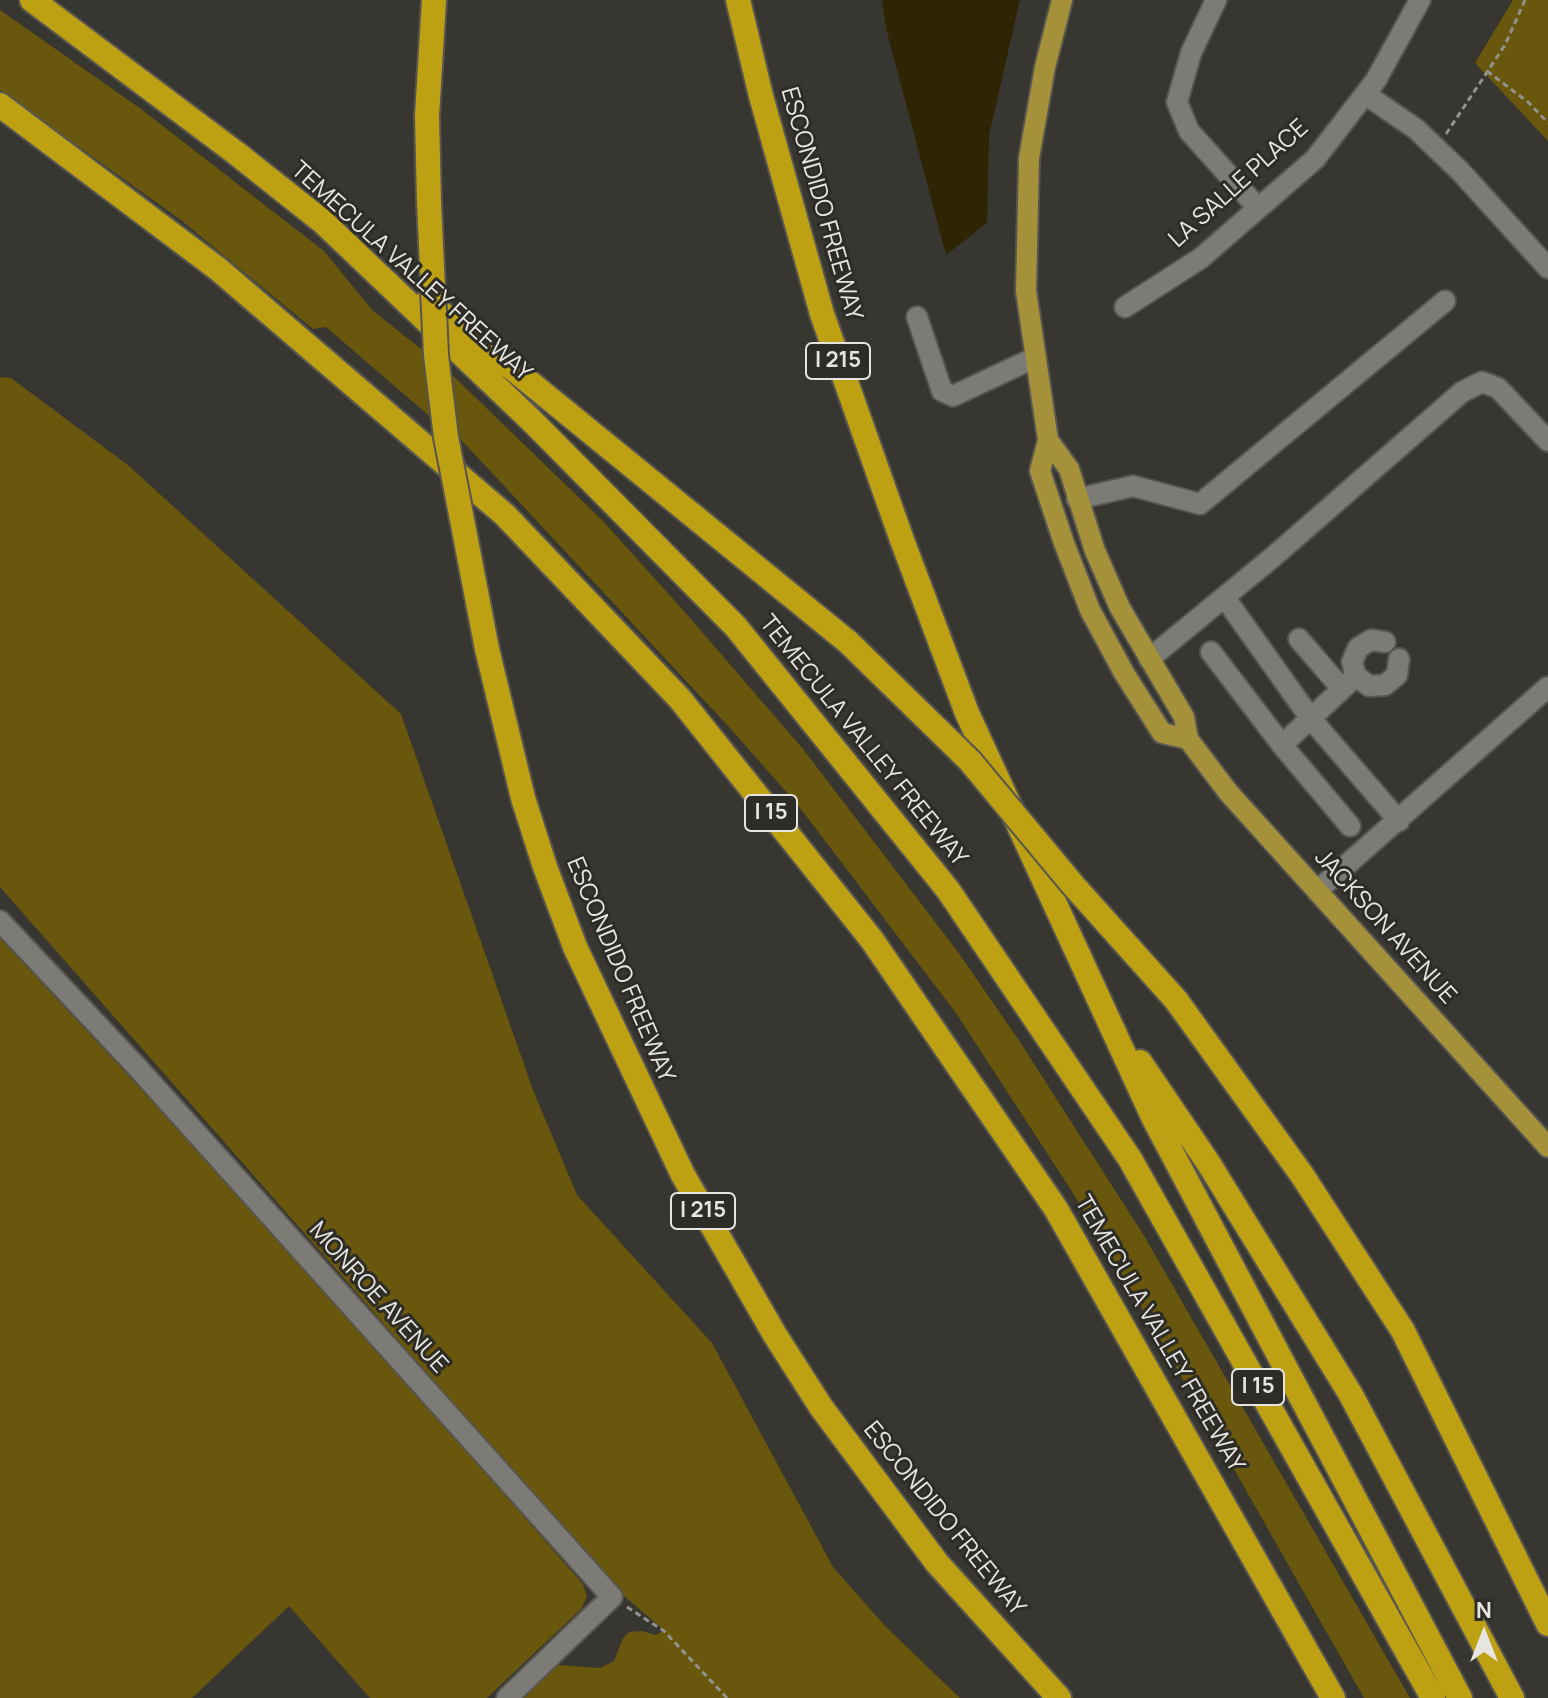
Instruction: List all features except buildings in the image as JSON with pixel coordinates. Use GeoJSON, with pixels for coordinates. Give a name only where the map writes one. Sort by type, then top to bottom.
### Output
{"type":"FeatureCollection","features":[{"type":"Feature","properties":{"kind":"highway","name":"TEMECULA VALLEY FREEWAY"},"geometry":{"type":"LineString","coordinates":[[32,0],[323,222],[532,421],[736,627],[948,890],[1130,1159],[1433,1698]]}},
{"type":"Feature","properties":{"kind":"highway","name":"ESCONDIDO FREEWAY"},"geometry":{"type":"LineString","coordinates":[[434,0],[427,116],[429,202],[436,355],[446,437],[487,649],[519,783],[545,867],[575,947],[683,1175],[775,1335],[821,1407],[937,1563],[1059,1698]]}},
{"type":"Feature","properties":{"kind":"highway","name":"ESCONDIDO FREEWAY"},"geometry":{"type":"LineString","coordinates":[[738,0],[761,96],[822,314],[902,540],[967,713],[1096,997]]}},
{"type":"Feature","properties":{"kind":"highway","name":"TEMECULA VALLEY FREEWAY"},"geometry":{"type":"LineString","coordinates":[[0,105],[218,269],[505,515],[680,699],[872,940],[1056,1209],[1333,1698]]}},
{"type":"Feature","properties":{"kind":"highway"},"geometry":{"type":"LineString","coordinates":[[323,222],[512,368],[848,642],[970,761],[1073,885],[1176,1000],[1302,1175],[1403,1331],[1548,1624]]}},
{"type":"Feature","properties":{"kind":"highway"},"geometry":{"type":"LineString","coordinates":[[1096,997],[1161,1133],[1460,1698]]}},
{"type":"Feature","properties":{"kind":"highway"},"geometry":{"type":"LineString","coordinates":[[1096,997],[1209,1164],[1351,1395],[1512,1698]]}},
{"type":"Feature","properties":{"kind":"main road","name":"JACKSON AVENUE"},"geometry":{"type":"LineString","coordinates":[[1062,0],[1045,67],[1029,158],[1026,291],[1048,440],[1040,471],[1090,610],[1124,673],[1162,733],[1188,739]]}},
{"type":"Feature","properties":{"kind":"main road","name":"JACKSON AVENUE"},"geometry":{"type":"LineString","coordinates":[[1048,440],[1069,469],[1095,551],[1114,594],[1184,717],[1188,739],[1228,792],[1548,1147]]}},
{"type":"Feature","properties":{"kind":"main road"},"geometry":{"type":"LineString","coordinates":[[1053,511],[1073,530],[1082,557],[1124,646],[1133,656],[1149,659]]}},
{"type":"Feature","properties":{"kind":"street"},"geometry":{"type":"LineString","coordinates":[[1216,0],[1191,53],[1177,102],[1189,131],[1258,208]]}},
{"type":"Feature","properties":{"kind":"street","name":"LA SALLE PLACE"},"geometry":{"type":"LineString","coordinates":[[1125,307],[1201,258],[1315,159],[1376,80],[1420,0]]}},
{"type":"Feature","properties":{"kind":"street"},"geometry":{"type":"LineString","coordinates":[[1365,94],[1416,129],[1460,171],[1548,268]]}},
{"type":"Feature","properties":{"kind":"street"},"geometry":{"type":"LineString","coordinates":[[1077,499],[1133,486],[1200,504],[1445,301]]}},
{"type":"Feature","properties":{"kind":"street"},"geometry":{"type":"LineString","coordinates":[[917,317],[942,391],[953,396],[1034,358]]}},
{"type":"Feature","properties":{"kind":"street"},"geometry":{"type":"LineString","coordinates":[[1149,659],[1225,598],[1462,392],[1482,382],[1498,388],[1548,441]]}},
{"type":"Feature","properties":{"kind":"street"},"geometry":{"type":"LineString","coordinates":[[1225,598],[1311,719],[1399,821]]}},
{"type":"Feature","properties":{"kind":"street"},"geometry":{"type":"LineString","coordinates":[[1299,639],[1349,683],[1385,685],[1397,675],[1399,659]]}},
{"type":"Feature","properties":{"kind":"street"},"geometry":{"type":"LineString","coordinates":[[1282,745],[1349,683],[1358,648],[1371,640],[1385,642]]}},
{"type":"Feature","properties":{"kind":"street"},"geometry":{"type":"LineString","coordinates":[[1211,652],[1282,745],[1350,826]]}},
{"type":"Feature","properties":{"kind":"street"},"geometry":{"type":"LineString","coordinates":[[1317,891],[1548,687]]}},
{"type":"Feature","properties":{"kind":"street","name":"MONROE AVENUE"},"geometry":{"type":"LineString","coordinates":[[0,921],[137,1067],[612,1597]]}},
{"type":"Feature","properties":{"kind":"street"},"geometry":{"type":"LineString","coordinates":[[507,1698],[612,1597]]}},
{"type":"Feature","properties":{"kind":"path"},"geometry":{"type":"LineString","coordinates":[[1436,149],[1505,45],[1525,0]]}},
{"type":"Feature","properties":{"kind":"path"},"geometry":{"type":"LineString","coordinates":[[1487,71],[1528,102],[1548,123]]}},
{"type":"Feature","properties":{"kind":"path"},"geometry":{"type":"LineString","coordinates":[[612,1597],[664,1631],[727,1698]]}},
{"type":"Feature","properties":{"kind":"shaded area"},"geometry":{"type":"Polygon","coordinates":[[[882,0],[1020,0],[989,135],[987,223],[946,255],[886,28],[882,0]]]}},
{"type":"Feature","properties":{"kind":"shaded area"},"geometry":{"type":"Polygon","coordinates":[[[1513,0],[1548,0],[1548,141],[1475,63],[1513,0]]]}},
{"type":"Feature","properties":{"kind":"shaded area"},"geometry":{"type":"Polygon","coordinates":[[[0,10],[141,109],[324,251],[372,310],[430,356],[442,427],[326,327],[313,329],[182,221],[0,90],[0,10]]]}},
{"type":"Feature","properties":{"kind":"shaded area"},"geometry":{"type":"Polygon","coordinates":[[[442,365],[602,520],[683,610],[803,749],[958,952],[1020,1042],[1143,1234],[1410,1698],[1364,1698],[1152,1325],[1071,1190],[956,1013],[797,804],[451,429],[442,365]]]}},
{"type":"Feature","properties":{"kind":"shaded area"},"geometry":{"type":"Polygon","coordinates":[[[0,377],[11,378],[129,466],[401,714],[533,1090],[577,1195],[712,1343],[833,1567],[886,1627],[960,1698],[519,1698],[557,1665],[600,1668],[614,1661],[623,1638],[629,1632],[642,1631],[656,1635],[664,1630],[576,1548],[371,1309],[0,887],[0,377]]]}},
{"type":"Feature","properties":{"kind":"shaded area"},"geometry":{"type":"Polygon","coordinates":[[[0,938],[260,1217],[583,1584],[587,1596],[582,1608],[487,1698],[370,1698],[289,1606],[192,1698],[0,1698],[0,938]]]}}]}
